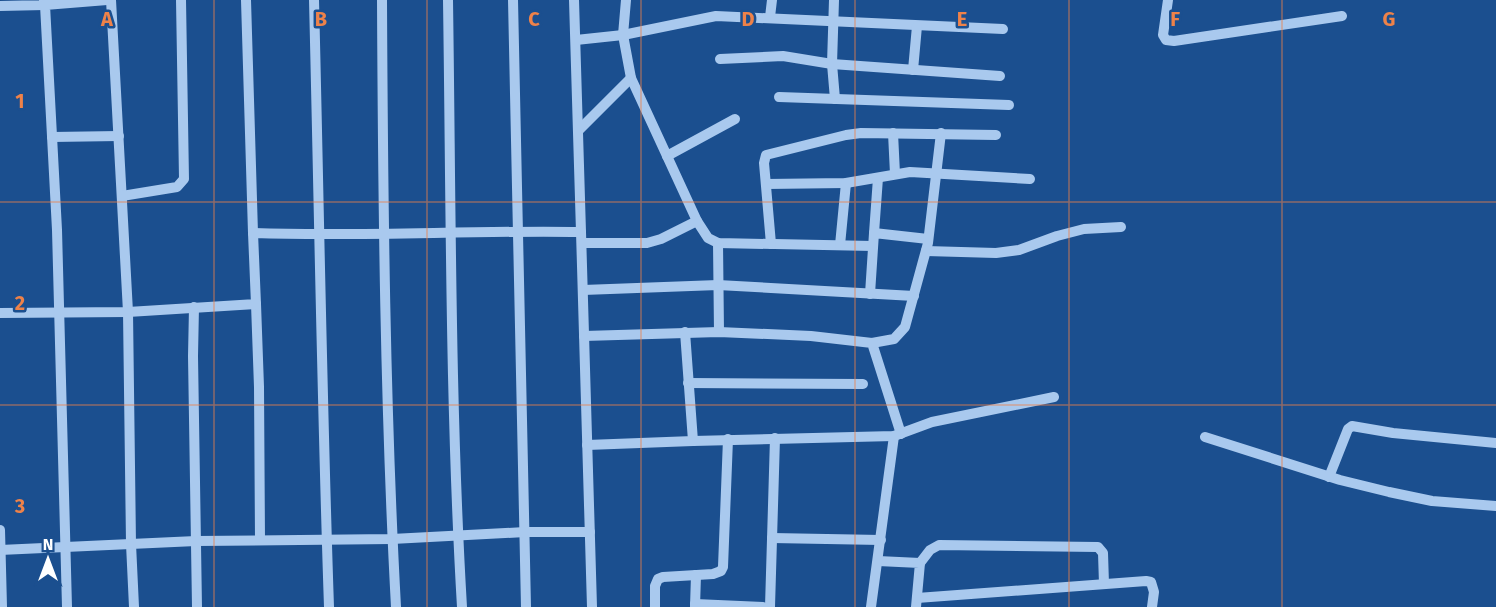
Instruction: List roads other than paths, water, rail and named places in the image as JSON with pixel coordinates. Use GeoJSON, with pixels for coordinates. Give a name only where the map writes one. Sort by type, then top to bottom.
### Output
{"type":"FeatureCollection","features":[{"type":"Feature","properties":{"kind":"street"},"geometry":{"type":"LineString","coordinates":[[0,6],[109,0],[128,312],[134,607]]}},
{"type":"Feature","properties":{"kind":"street"},"geometry":{"type":"LineString","coordinates":[[122,195],[177,187],[184,178],[182,0]]}},
{"type":"Feature","properties":{"kind":"street"},"geometry":{"type":"LineString","coordinates":[[246,0],[259,387],[260,540]]}},
{"type":"Feature","properties":{"kind":"street"},"geometry":{"type":"LineString","coordinates":[[314,0],[329,607]]}},
{"type":"Feature","properties":{"kind":"street"},"geometry":{"type":"LineString","coordinates":[[382,0],[384,234],[392,539],[396,607]]}},
{"type":"Feature","properties":{"kind":"street"},"geometry":{"type":"LineString","coordinates":[[448,0],[457,535],[462,607]]}},
{"type":"Feature","properties":{"kind":"street"},"geometry":{"type":"LineString","coordinates":[[513,0],[526,607]]}},
{"type":"Feature","properties":{"kind":"street"},"geometry":{"type":"LineString","coordinates":[[574,0],[592,607]]}},
{"type":"Feature","properties":{"kind":"street"},"geometry":{"type":"LineString","coordinates":[[626,0],[623,35],[631,78],[697,221],[708,238],[718,243],[873,246]]}},
{"type":"Feature","properties":{"kind":"street"},"geometry":{"type":"LineString","coordinates":[[770,17],[772,0]]}},
{"type":"Feature","properties":{"kind":"street"},"geometry":{"type":"LineString","coordinates":[[834,0],[832,64],[835,99]]}},
{"type":"Feature","properties":{"kind":"street"},"geometry":{"type":"LineString","coordinates":[[1168,0],[1163,35],[1166,40],[1342,16]]}},
{"type":"Feature","properties":{"kind":"street"},"geometry":{"type":"LineString","coordinates":[[45,2],[60,313],[67,607]]}},
{"type":"Feature","properties":{"kind":"street"},"geometry":{"type":"LineString","coordinates":[[576,40],[623,35],[716,16],[1003,29]]}},
{"type":"Feature","properties":{"kind":"street"},"geometry":{"type":"LineString","coordinates":[[913,70],[917,26]]}},
{"type":"Feature","properties":{"kind":"street"},"geometry":{"type":"LineString","coordinates":[[720,59],[783,56],[832,64],[1000,76]]}},
{"type":"Feature","properties":{"kind":"street"},"geometry":{"type":"LineString","coordinates":[[579,130],[631,78]]}},
{"type":"Feature","properties":{"kind":"street"},"geometry":{"type":"LineString","coordinates":[[779,97],[1009,105]]}},
{"type":"Feature","properties":{"kind":"street"},"geometry":{"type":"LineString","coordinates":[[667,156],[735,118]]}},
{"type":"Feature","properties":{"kind":"street"},"geometry":{"type":"LineString","coordinates":[[892,133],[895,174]]}},
{"type":"Feature","properties":{"kind":"street"},"geometry":{"type":"LineString","coordinates":[[771,244],[764,158],[771,154],[846,135],[892,133],[996,135]]}},
{"type":"Feature","properties":{"kind":"street"},"geometry":{"type":"LineString","coordinates":[[584,336],[719,332],[811,336],[872,343],[894,339],[905,327],[926,251],[941,134]]}},
{"type":"Feature","properties":{"kind":"street"},"geometry":{"type":"LineString","coordinates":[[52,137],[119,136]]}},
{"type":"Feature","properties":{"kind":"street"},"geometry":{"type":"LineString","coordinates":[[766,184],[846,183],[910,172],[1030,178]]}},
{"type":"Feature","properties":{"kind":"street"},"geometry":{"type":"LineString","coordinates":[[870,294],[878,178]]}},
{"type":"Feature","properties":{"kind":"street"},"geometry":{"type":"LineString","coordinates":[[840,245],[846,183]]}},
{"type":"Feature","properties":{"kind":"street"},"geometry":{"type":"LineString","coordinates":[[253,233],[321,236],[519,231],[647,243],[661,239],[697,221]]}},
{"type":"Feature","properties":{"kind":"street"},"geometry":{"type":"LineString","coordinates":[[926,251],[996,254],[1019,250],[1084,229],[1121,227]]}},
{"type":"Feature","properties":{"kind":"street"},"geometry":{"type":"LineString","coordinates":[[874,233],[928,239]]}},
{"type":"Feature","properties":{"kind":"street"},"geometry":{"type":"LineString","coordinates":[[718,243],[719,332]]}},
{"type":"Feature","properties":{"kind":"street"},"geometry":{"type":"LineString","coordinates":[[583,290],[718,285],[914,296]]}},
{"type":"Feature","properties":{"kind":"street"},"geometry":{"type":"LineString","coordinates":[[0,313],[128,312],[256,304]]}},
{"type":"Feature","properties":{"kind":"street"},"geometry":{"type":"LineString","coordinates":[[194,307],[197,607]]}},
{"type":"Feature","properties":{"kind":"street"},"geometry":{"type":"LineString","coordinates":[[686,332],[693,441]]}},
{"type":"Feature","properties":{"kind":"street"},"geometry":{"type":"LineString","coordinates":[[872,343],[898,435],[880,540],[872,607]]}},
{"type":"Feature","properties":{"kind":"street"},"geometry":{"type":"LineString","coordinates":[[688,383],[863,384]]}},
{"type":"Feature","properties":{"kind":"street"},"geometry":{"type":"LineString","coordinates":[[587,445],[898,435],[932,422],[1054,397]]}},
{"type":"Feature","properties":{"kind":"street"},"geometry":{"type":"LineString","coordinates":[[1329,477],[1348,429],[1352,426],[1393,433],[1496,443]]}},
{"type":"Feature","properties":{"kind":"street"},"geometry":{"type":"LineString","coordinates":[[1205,437],[1329,477],[1432,501],[1496,506]]}},
{"type":"Feature","properties":{"kind":"street"},"geometry":{"type":"LineString","coordinates":[[770,607],[775,438]]}},
{"type":"Feature","properties":{"kind":"street"},"geometry":{"type":"LineString","coordinates":[[655,607],[655,586],[658,579],[717,573],[723,567],[728,439]]}},
{"type":"Feature","properties":{"kind":"street"},"geometry":{"type":"LineString","coordinates":[[0,530],[2,607]]}},
{"type":"Feature","properties":{"kind":"street"},"geometry":{"type":"LineString","coordinates":[[0,550],[65,549],[196,541],[392,539],[525,532],[590,532]]}},
{"type":"Feature","properties":{"kind":"street"},"geometry":{"type":"LineString","coordinates":[[772,538],[880,540]]}},
{"type":"Feature","properties":{"kind":"street"},"geometry":{"type":"LineString","coordinates":[[1104,584],[1103,553],[1098,547],[939,545],[930,550],[920,564],[916,603],[1104,584],[1151,582],[1154,592],[1152,607]]}},
{"type":"Feature","properties":{"kind":"street"},"geometry":{"type":"LineString","coordinates":[[878,561],[920,564]]}},
{"type":"Feature","properties":{"kind":"street"},"geometry":{"type":"LineString","coordinates":[[696,575],[695,605],[763,607]]}}]}
